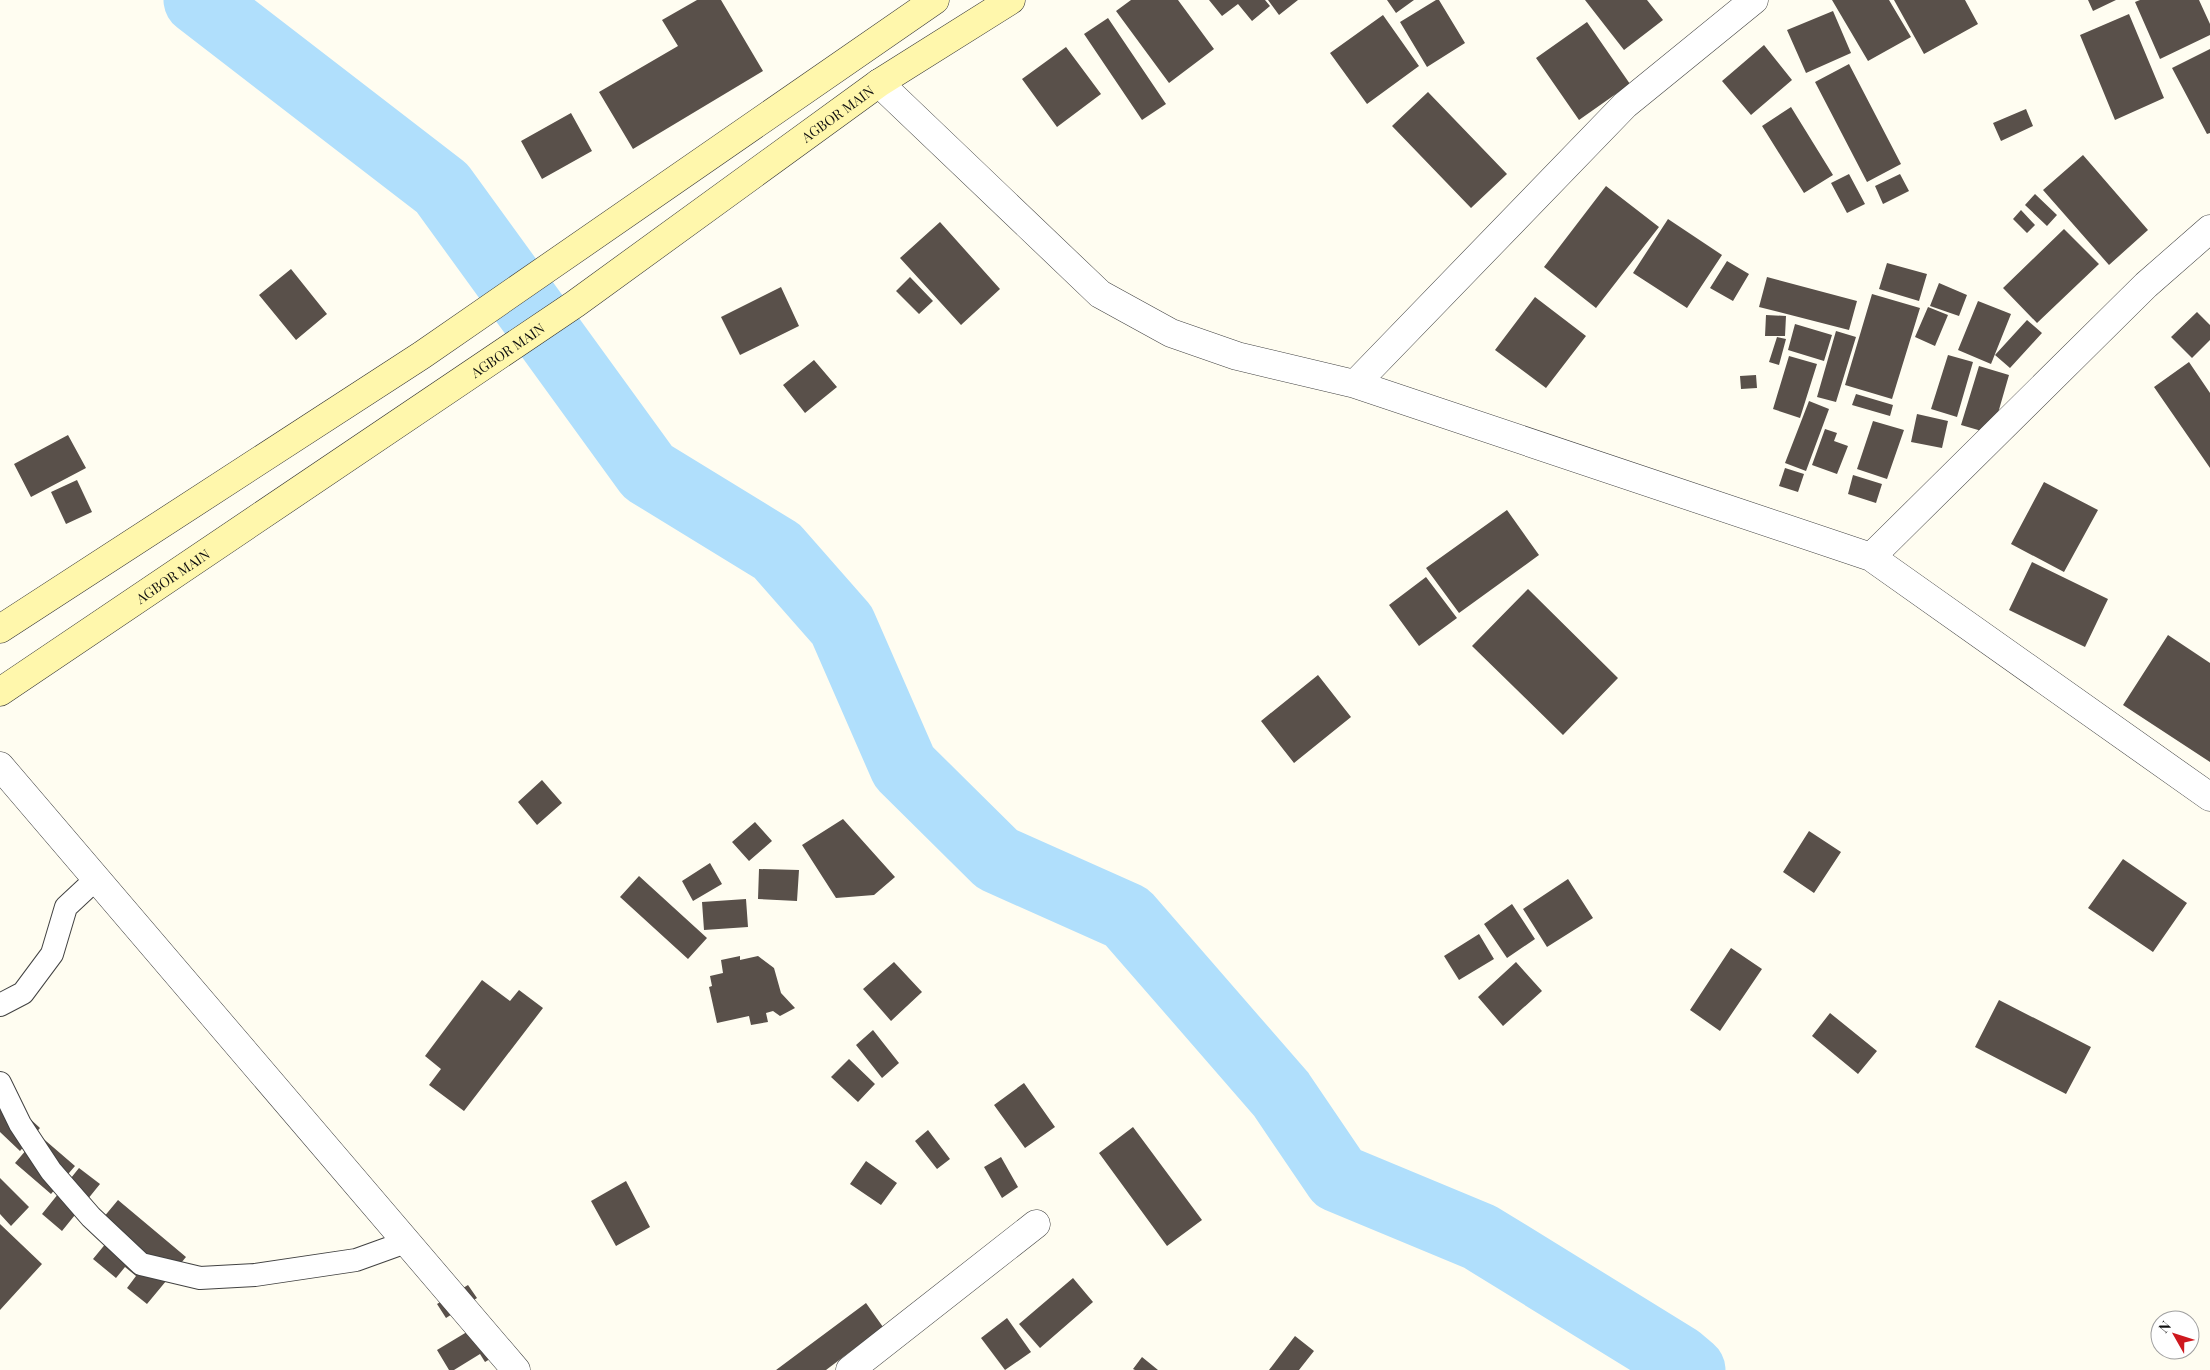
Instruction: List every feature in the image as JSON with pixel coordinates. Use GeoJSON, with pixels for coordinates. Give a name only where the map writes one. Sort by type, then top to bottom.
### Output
{"type":"FeatureCollection","features":[{"type":"Feature","properties":{"kind":"main road"},"geometry":{"type":"LineString","coordinates":[[0,629],[422,355],[935,0]]}},
{"type":"Feature","properties":{"kind":"main road","name":"AGBOR MAIN"},"geometry":{"type":"LineString","coordinates":[[0,692],[575,304],[879,83],[1011,0]]}},
{"type":"Feature","properties":{"kind":"street"},"geometry":{"type":"LineString","coordinates":[[1355,384],[1625,105],[1754,0]]}},
{"type":"Feature","properties":{"kind":"street"},"geometry":{"type":"LineString","coordinates":[[879,83],[1100,294],[1171,334],[1237,356],[1355,384],[1871,557],[2210,797]]}},
{"type":"Feature","properties":{"kind":"street"},"geometry":{"type":"LineString","coordinates":[[1871,557],[2146,285],[2210,229]]}},
{"type":"Feature","properties":{"kind":"street"},"geometry":{"type":"LineString","coordinates":[[0,766],[516,1370]]}},
{"type":"Feature","properties":{"kind":"street"},"geometry":{"type":"LineString","coordinates":[[850,1370],[1036,1224]]}},
{"type":"Feature","properties":{"kind":"lane"},"geometry":{"type":"LineString","coordinates":[[0,1004],[23,993],[52,954],[66,907],[96,879]]}},
{"type":"Feature","properties":{"kind":"lane"},"geometry":{"type":"LineString","coordinates":[[0,1083],[20,1124],[51,1170],[91,1217],[141,1264],[200,1278],[255,1275],[356,1260],[406,1242]]}},
{"type":"Feature","properties":{"kind":"building"},"geometry":{"type":"Polygon","coordinates":[[[697,0],[721,0],[763,71],[633,149],[599,92],[678,46],[662,20],[697,0]]]}},
{"type":"Feature","properties":{"kind":"building"},"geometry":{"type":"Polygon","coordinates":[[[1131,0],[1178,0],[1214,49],[1169,83],[1116,11],[1131,0]]]}},
{"type":"Feature","properties":{"kind":"building"},"geometry":{"type":"Polygon","coordinates":[[[1209,0],[1265,0],[1270,6],[1252,21],[1238,4],[1222,16],[1209,0]]]}},
{"type":"Feature","properties":{"kind":"building"},"geometry":{"type":"Polygon","coordinates":[[[1268,0],[1298,0],[1279,15],[1268,0]]]}},
{"type":"Feature","properties":{"kind":"building"},"geometry":{"type":"Polygon","coordinates":[[[1387,0],[1414,0],[1396,13],[1387,0]]]}},
{"type":"Feature","properties":{"kind":"building"},"geometry":{"type":"Polygon","coordinates":[[[1439,0],[1465,43],[1427,67],[1400,22],[1439,0]]]}},
{"type":"Feature","properties":{"kind":"building"},"geometry":{"type":"Polygon","coordinates":[[[1585,0],[1647,0],[1663,20],[1624,50],[1585,0]]]}},
{"type":"Feature","properties":{"kind":"building"},"geometry":{"type":"Polygon","coordinates":[[[1832,0],[1889,0],[1911,37],[1868,61],[1832,0]]]}},
{"type":"Feature","properties":{"kind":"building"},"geometry":{"type":"Polygon","coordinates":[[[1894,0],[1965,0],[1978,24],[1924,54],[1894,0]]]}},
{"type":"Feature","properties":{"kind":"building"},"geometry":{"type":"Polygon","coordinates":[[[2088,0],[2116,0],[2093,11],[2088,0]]]}},
{"type":"Feature","properties":{"kind":"building"},"geometry":{"type":"Polygon","coordinates":[[[2140,0],[2199,0],[2210,24],[2210,35],[2160,59],[2135,2],[2140,0]]]}},
{"type":"Feature","properties":{"kind":"building"},"geometry":{"type":"Polygon","coordinates":[[[1833,11],[1851,53],[1806,73],[1787,30],[1833,11]]]}},
{"type":"Feature","properties":{"kind":"building"},"geometry":{"type":"Polygon","coordinates":[[[2129,14],[2164,98],[2115,120],[2080,35],[2129,14]]]}},
{"type":"Feature","properties":{"kind":"building"},"geometry":{"type":"Polygon","coordinates":[[[1383,15],[1419,66],[1367,104],[1330,53],[1383,15]]]}},
{"type":"Feature","properties":{"kind":"building"},"geometry":{"type":"Polygon","coordinates":[[[1108,18],[1166,104],[1142,120],[1084,34],[1108,18]]]}},
{"type":"Feature","properties":{"kind":"building"},"geometry":{"type":"Polygon","coordinates":[[[1587,22],[1630,84],[1579,120],[1536,58],[1587,22]]]}},
{"type":"Feature","properties":{"kind":"building"},"geometry":{"type":"Polygon","coordinates":[[[1764,45],[1792,80],[1751,115],[1722,81],[1764,45]]]}},
{"type":"Feature","properties":{"kind":"building"},"geometry":{"type":"Polygon","coordinates":[[[1066,47],[1101,94],[1057,127],[1022,79],[1066,47]]]}},
{"type":"Feature","properties":{"kind":"building"},"geometry":{"type":"Polygon","coordinates":[[[2210,49],[2210,133],[2207,134],[2172,68],[2210,49]]]}},
{"type":"Feature","properties":{"kind":"building"},"geometry":{"type":"Polygon","coordinates":[[[1849,64],[1901,164],[1867,182],[1815,82],[1849,64]]]}},
{"type":"Feature","properties":{"kind":"building"},"geometry":{"type":"Polygon","coordinates":[[[1428,92],[1507,174],[1471,208],[1392,126],[1428,92]]]}},
{"type":"Feature","properties":{"kind":"building"},"geometry":{"type":"Polygon","coordinates":[[[1791,107],[1833,175],[1804,193],[1762,126],[1791,107]]]}},
{"type":"Feature","properties":{"kind":"building"},"geometry":{"type":"Polygon","coordinates":[[[2026,109],[2033,126],[2001,141],[1993,123],[2026,109]]]}},
{"type":"Feature","properties":{"kind":"building"},"geometry":{"type":"Polygon","coordinates":[[[571,113],[592,151],[542,179],[521,141],[571,113]]]}},
{"type":"Feature","properties":{"kind":"building"},"geometry":{"type":"Polygon","coordinates":[[[2083,155],[2148,230],[2109,265],[2043,190],[2083,155]]]}},
{"type":"Feature","properties":{"kind":"building"},"geometry":{"type":"Polygon","coordinates":[[[1849,174],[1865,204],[1847,213],[1831,183],[1849,174]]]}},
{"type":"Feature","properties":{"kind":"building"},"geometry":{"type":"Polygon","coordinates":[[[1900,174],[1909,191],[1883,204],[1875,186],[1900,174]]]}},
{"type":"Feature","properties":{"kind":"building"},"geometry":{"type":"Polygon","coordinates":[[[1606,186],[1659,227],[1596,308],[1544,267],[1606,186]]]}},
{"type":"Feature","properties":{"kind":"building"},"geometry":{"type":"Polygon","coordinates":[[[2035,194],[2057,215],[2047,226],[2025,205],[2035,194]]]}},
{"type":"Feature","properties":{"kind":"building"},"geometry":{"type":"Polygon","coordinates":[[[2021,210],[2035,225],[2027,233],[2013,219],[2021,210]]]}},
{"type":"Feature","properties":{"kind":"building"},"geometry":{"type":"Polygon","coordinates":[[[1668,219],[1722,255],[1687,308],[1633,273],[1668,219]]]}},
{"type":"Feature","properties":{"kind":"building"},"geometry":{"type":"Polygon","coordinates":[[[940,222],[1000,289],[961,325],[900,258],[940,222]]]}},
{"type":"Feature","properties":{"kind":"building"},"geometry":{"type":"Polygon","coordinates":[[[2064,229],[2099,264],[2037,323],[2003,288],[2064,229]]]}},
{"type":"Feature","properties":{"kind":"building"},"geometry":{"type":"Polygon","coordinates":[[[1727,261],[1749,274],[1733,301],[1710,288],[1727,261]]]}},
{"type":"Feature","properties":{"kind":"building"},"geometry":{"type":"Polygon","coordinates":[[[1887,263],[1927,274],[1919,301],[1879,289],[1887,263]]]}},
{"type":"Feature","properties":{"kind":"building"},"geometry":{"type":"Polygon","coordinates":[[[291,269],[327,314],[296,340],[259,295],[291,269]]]}},
{"type":"Feature","properties":{"kind":"building"},"geometry":{"type":"Polygon","coordinates":[[[910,277],[933,301],[919,314],[896,291],[910,277]]]}},
{"type":"Feature","properties":{"kind":"building"},"geometry":{"type":"Polygon","coordinates":[[[1767,277],[1857,301],[1849,330],[1759,307],[1767,277]]]}},
{"type":"Feature","properties":{"kind":"building"},"geometry":{"type":"Polygon","coordinates":[[[1939,283],[1967,295],[1959,316],[1930,306],[1939,283]]]}},
{"type":"Feature","properties":{"kind":"building"},"geometry":{"type":"Polygon","coordinates":[[[781,287],[799,326],[740,355],[721,317],[781,287]]]}},
{"type":"Feature","properties":{"kind":"building"},"geometry":{"type":"Polygon","coordinates":[[[1872,294],[1920,308],[1892,399],[1845,385],[1872,294]]]}},
{"type":"Feature","properties":{"kind":"building"},"geometry":{"type":"Polygon","coordinates":[[[1535,297],[1586,336],[1546,388],[1495,350],[1535,297]]]}},
{"type":"Feature","properties":{"kind":"building"},"geometry":{"type":"Polygon","coordinates":[[[1978,301],[2011,314],[1991,364],[1958,350],[1978,301]]]}},
{"type":"Feature","properties":{"kind":"building"},"geometry":{"type":"Polygon","coordinates":[[[1928,307],[1948,315],[1935,346],[1915,337],[1928,307]]]}},
{"type":"Feature","properties":{"kind":"building"},"geometry":{"type":"Polygon","coordinates":[[[2197,312],[2210,325],[2210,340],[2192,358],[2171,337],[2197,312]]]}},
{"type":"Feature","properties":{"kind":"building"},"geometry":{"type":"Polygon","coordinates":[[[1766,315],[1786,316],[1785,336],[1765,336],[1766,315]]]}},
{"type":"Feature","properties":{"kind":"building"},"geometry":{"type":"Polygon","coordinates":[[[2027,320],[2042,333],[2010,368],[1995,355],[2027,320]]]}},
{"type":"Feature","properties":{"kind":"building"},"geometry":{"type":"Polygon","coordinates":[[[1795,324],[1832,335],[1824,361],[1788,350],[1795,324]]]}},
{"type":"Feature","properties":{"kind":"building"},"geometry":{"type":"Polygon","coordinates":[[[1836,331],[1856,337],[1836,402],[1817,397],[1836,331]]]}},
{"type":"Feature","properties":{"kind":"building"},"geometry":{"type":"Polygon","coordinates":[[[1777,337],[1786,339],[1779,365],[1769,362],[1777,337]]]}},
{"type":"Feature","properties":{"kind":"building"},"geometry":{"type":"Polygon","coordinates":[[[1948,355],[1973,362],[1957,417],[1931,409],[1948,355]]]}},
{"type":"Feature","properties":{"kind":"building"},"geometry":{"type":"Polygon","coordinates":[[[1789,356],[1817,364],[1800,418],[1773,409],[1789,356]]]}},
{"type":"Feature","properties":{"kind":"building"},"geometry":{"type":"Polygon","coordinates":[[[814,360],[837,387],[805,413],[783,385],[814,360]]]}},
{"type":"Feature","properties":{"kind":"building"},"geometry":{"type":"Polygon","coordinates":[[[2189,362],[2210,393],[2210,468],[2154,387],[2189,362]]]}},
{"type":"Feature","properties":{"kind":"building"},"geometry":{"type":"Polygon","coordinates":[[[1979,366],[2009,375],[1992,434],[1961,425],[1979,366]]]}},
{"type":"Feature","properties":{"kind":"building"},"geometry":{"type":"Polygon","coordinates":[[[1756,375],[1757,388],[1741,389],[1740,376],[1756,375]]]}},
{"type":"Feature","properties":{"kind":"building"},"geometry":{"type":"Polygon","coordinates":[[[1856,394],[1893,405],[1890,416],[1852,405],[1856,394]]]}},
{"type":"Feature","properties":{"kind":"building"},"geometry":{"type":"Polygon","coordinates":[[[1809,401],[1829,409],[1806,471],[1785,463],[1809,401]]]}},
{"type":"Feature","properties":{"kind":"building"},"geometry":{"type":"Polygon","coordinates":[[[1917,414],[1948,421],[1942,448],[1911,442],[1917,414]]]}},
{"type":"Feature","properties":{"kind":"building"},"geometry":{"type":"Polygon","coordinates":[[[1873,421],[1904,430],[1887,479],[1857,469],[1873,421]]]}},
{"type":"Feature","properties":{"kind":"building"},"geometry":{"type":"Polygon","coordinates":[[[1825,429],[1837,433],[1834,441],[1848,446],[1837,474],[1812,465],[1825,429]]]}},
{"type":"Feature","properties":{"kind":"building"},"geometry":{"type":"Polygon","coordinates":[[[68,435],[86,468],[31,497],[14,464],[68,435]]]}},
{"type":"Feature","properties":{"kind":"building"},"geometry":{"type":"Polygon","coordinates":[[[1785,468],[1804,474],[1798,492],[1779,486],[1785,468]]]}},
{"type":"Feature","properties":{"kind":"building"},"geometry":{"type":"Polygon","coordinates":[[[1853,475],[1882,484],[1876,503],[1848,494],[1853,475]]]}},
{"type":"Feature","properties":{"kind":"building"},"geometry":{"type":"Polygon","coordinates":[[[77,480],[92,512],[66,524],[51,492],[77,480]]]}},
{"type":"Feature","properties":{"kind":"building"},"geometry":{"type":"Polygon","coordinates":[[[2044,482],[2098,510],[2064,572],[2011,544],[2044,482]]]}},
{"type":"Feature","properties":{"kind":"building"},"geometry":{"type":"Polygon","coordinates":[[[1507,510],[1539,555],[1459,613],[1426,568],[1507,510]]]}},
{"type":"Feature","properties":{"kind":"building"},"geometry":{"type":"Polygon","coordinates":[[[2032,562],[2108,599],[2085,647],[2009,610],[2032,562]]]}},
{"type":"Feature","properties":{"kind":"building"},"geometry":{"type":"Polygon","coordinates":[[[1426,577],[1457,618],[1419,646],[1389,605],[1426,577]]]}},
{"type":"Feature","properties":{"kind":"building"},"geometry":{"type":"Polygon","coordinates":[[[1528,589],[1618,678],[1563,735],[1472,646],[1528,589]]]}},
{"type":"Feature","properties":{"kind":"building"},"geometry":{"type":"Polygon","coordinates":[[[2168,635],[2210,663],[2210,762],[2123,705],[2168,635]]]}},
{"type":"Feature","properties":{"kind":"building"},"geometry":{"type":"Polygon","coordinates":[[[1318,675],[1351,717],[1294,763],[1261,721],[1318,675]]]}},
{"type":"Feature","properties":{"kind":"building"},"geometry":{"type":"Polygon","coordinates":[[[542,780],[562,803],[537,825],[518,802],[542,780]]]}},
{"type":"Feature","properties":{"kind":"building"},"geometry":{"type":"Polygon","coordinates":[[[843,819],[895,877],[874,895],[836,898],[802,845],[843,819]]]}},
{"type":"Feature","properties":{"kind":"building"},"geometry":{"type":"Polygon","coordinates":[[[755,822],[772,841],[749,861],[732,842],[755,822]]]}},
{"type":"Feature","properties":{"kind":"building"},"geometry":{"type":"Polygon","coordinates":[[[1809,831],[1841,852],[1814,893],[1783,872],[1809,831]]]}},
{"type":"Feature","properties":{"kind":"building"},"geometry":{"type":"Polygon","coordinates":[[[2123,859],[2187,903],[2153,952],[2088,908],[2123,859]]]}},
{"type":"Feature","properties":{"kind":"building"},"geometry":{"type":"Polygon","coordinates":[[[710,863],[722,884],[693,901],[682,881],[710,863]]]}},
{"type":"Feature","properties":{"kind":"building"},"geometry":{"type":"Polygon","coordinates":[[[759,869],[799,870],[797,901],[758,899],[759,869]]]}},
{"type":"Feature","properties":{"kind":"building"},"geometry":{"type":"Polygon","coordinates":[[[639,876],[707,938],[688,959],[620,897],[639,876]]]}},
{"type":"Feature","properties":{"kind":"building"},"geometry":{"type":"Polygon","coordinates":[[[1568,879],[1593,918],[1547,947],[1523,909],[1568,879]]]}},
{"type":"Feature","properties":{"kind":"building"},"geometry":{"type":"Polygon","coordinates":[[[746,899],[748,927],[704,930],[702,902],[746,899]]]}},
{"type":"Feature","properties":{"kind":"building"},"geometry":{"type":"Polygon","coordinates":[[[1512,904],[1535,939],[1507,958],[1484,924],[1512,904]]]}},
{"type":"Feature","properties":{"kind":"building"},"geometry":{"type":"Polygon","coordinates":[[[1479,934],[1494,959],[1459,980],[1444,956],[1479,934]]]}},
{"type":"Feature","properties":{"kind":"building"},"geometry":{"type":"Polygon","coordinates":[[[1731,948],[1762,969],[1720,1031],[1690,1010],[1731,948]]]}},
{"type":"Feature","properties":{"kind":"building"},"geometry":{"type":"Polygon","coordinates":[[[740,956],[740,960],[758,956],[774,968],[781,993],[795,1008],[780,1016],[773,1011],[766,1013],[768,1022],[751,1025],[749,1016],[717,1023],[709,987],[712,986],[710,976],[723,973],[721,960],[740,956]]]}},
{"type":"Feature","properties":{"kind":"building"},"geometry":{"type":"Polygon","coordinates":[[[894,962],[922,992],[891,1021],[863,989],[894,962]]]}},
{"type":"Feature","properties":{"kind":"building"},"geometry":{"type":"Polygon","coordinates":[[[1516,962],[1542,991],[1503,1026],[1478,997],[1516,962]]]}},
{"type":"Feature","properties":{"kind":"building"},"geometry":{"type":"Polygon","coordinates":[[[482,980],[510,1001],[519,990],[543,1008],[464,1111],[429,1085],[441,1069],[425,1056],[482,980]]]}},
{"type":"Feature","properties":{"kind":"building"},"geometry":{"type":"Polygon","coordinates":[[[1999,1000],[2091,1047],[2066,1094],[1975,1047],[1999,1000]]]}},
{"type":"Feature","properties":{"kind":"building"},"geometry":{"type":"Polygon","coordinates":[[[1830,1013],[1877,1051],[1858,1074],[1812,1036],[1830,1013]]]}},
{"type":"Feature","properties":{"kind":"building"},"geometry":{"type":"Polygon","coordinates":[[[873,1030],[899,1063],[882,1078],[856,1045],[873,1030]]]}},
{"type":"Feature","properties":{"kind":"building"},"geometry":{"type":"Polygon","coordinates":[[[849,1059],[875,1084],[858,1102],[831,1077],[849,1059]]]}},
{"type":"Feature","properties":{"kind":"building"},"geometry":{"type":"Polygon","coordinates":[[[1024,1083],[1055,1127],[1025,1148],[994,1105],[1024,1083]]]}},
{"type":"Feature","properties":{"kind":"building"},"geometry":{"type":"Polygon","coordinates":[[[3,1094],[40,1128],[20,1151],[0,1132],[0,1098],[3,1094]]]}},
{"type":"Feature","properties":{"kind":"building"},"geometry":{"type":"Polygon","coordinates":[[[1133,1127],[1202,1220],[1167,1246],[1099,1153],[1133,1127]]]}},
{"type":"Feature","properties":{"kind":"building"},"geometry":{"type":"Polygon","coordinates":[[[928,1130],[950,1159],[937,1169],[915,1141],[928,1130]]]}},
{"type":"Feature","properties":{"kind":"building"},"geometry":{"type":"Polygon","coordinates":[[[39,1135],[75,1166],[51,1194],[15,1163],[39,1135]]]}},
{"type":"Feature","properties":{"kind":"building"},"geometry":{"type":"Polygon","coordinates":[[[1001,1157],[1018,1187],[1002,1198],[984,1167],[1001,1157]]]}},
{"type":"Feature","properties":{"kind":"building"},"geometry":{"type":"Polygon","coordinates":[[[866,1161],[897,1183],[881,1205],[850,1184],[866,1161]]]}},
{"type":"Feature","properties":{"kind":"building"},"geometry":{"type":"Polygon","coordinates":[[[79,1168],[100,1184],[62,1231],[42,1214],[79,1168]]]}},
{"type":"Feature","properties":{"kind":"building"},"geometry":{"type":"Polygon","coordinates":[[[0,1178],[29,1207],[11,1226],[0,1214],[0,1178]]]}},
{"type":"Feature","properties":{"kind":"building"},"geometry":{"type":"Polygon","coordinates":[[[626,1181],[650,1227],[616,1246],[591,1201],[626,1181]]]}},
{"type":"Feature","properties":{"kind":"building"},"geometry":{"type":"Polygon","coordinates":[[[118,1200],[186,1257],[147,1304],[127,1288],[136,1276],[125,1267],[116,1278],[93,1259],[107,1242],[93,1230],[118,1200]]]}},
{"type":"Feature","properties":{"kind":"building"},"geometry":{"type":"Polygon","coordinates":[[[0,1224],[42,1264],[0,1310],[0,1224]]]}},
{"type":"Feature","properties":{"kind":"building"},"geometry":{"type":"Polygon","coordinates":[[[1073,1278],[1093,1302],[1040,1348],[1019,1324],[1073,1278]]]}},
{"type":"Feature","properties":{"kind":"building"},"geometry":{"type":"Polygon","coordinates":[[[468,1285],[477,1298],[446,1318],[437,1304],[468,1285]]]}},
{"type":"Feature","properties":{"kind":"building"},"geometry":{"type":"Polygon","coordinates":[[[866,1303],[883,1327],[826,1370],[776,1370],[866,1303]]]}},
{"type":"Feature","properties":{"kind":"building"},"geometry":{"type":"Polygon","coordinates":[[[490,1318],[508,1348],[485,1362],[480,1354],[454,1370],[449,1370],[437,1350],[490,1318]]]}},
{"type":"Feature","properties":{"kind":"building"},"geometry":{"type":"Polygon","coordinates":[[[1007,1318],[1031,1352],[1005,1370],[981,1338],[1007,1318]]]}},
{"type":"Feature","properties":{"kind":"building"},"geometry":{"type":"Polygon","coordinates":[[[1295,1336],[1314,1351],[1299,1370],[1269,1370],[1295,1336]]]}},
{"type":"Feature","properties":{"kind":"building"},"geometry":{"type":"Polygon","coordinates":[[[1142,1357],[1158,1370],[1133,1369],[1142,1357]]]}},
{"type":"Feature","properties":{"kind":"waterway"},"geometry":{"type":"LineString","coordinates":[[198,0],[442,188],[648,472],[777,551],[842,625],[904,767],[997,859],[1127,917],[1281,1094],[1338,1178],[1480,1237],[1678,1359],[1691,1370]]}}]}
